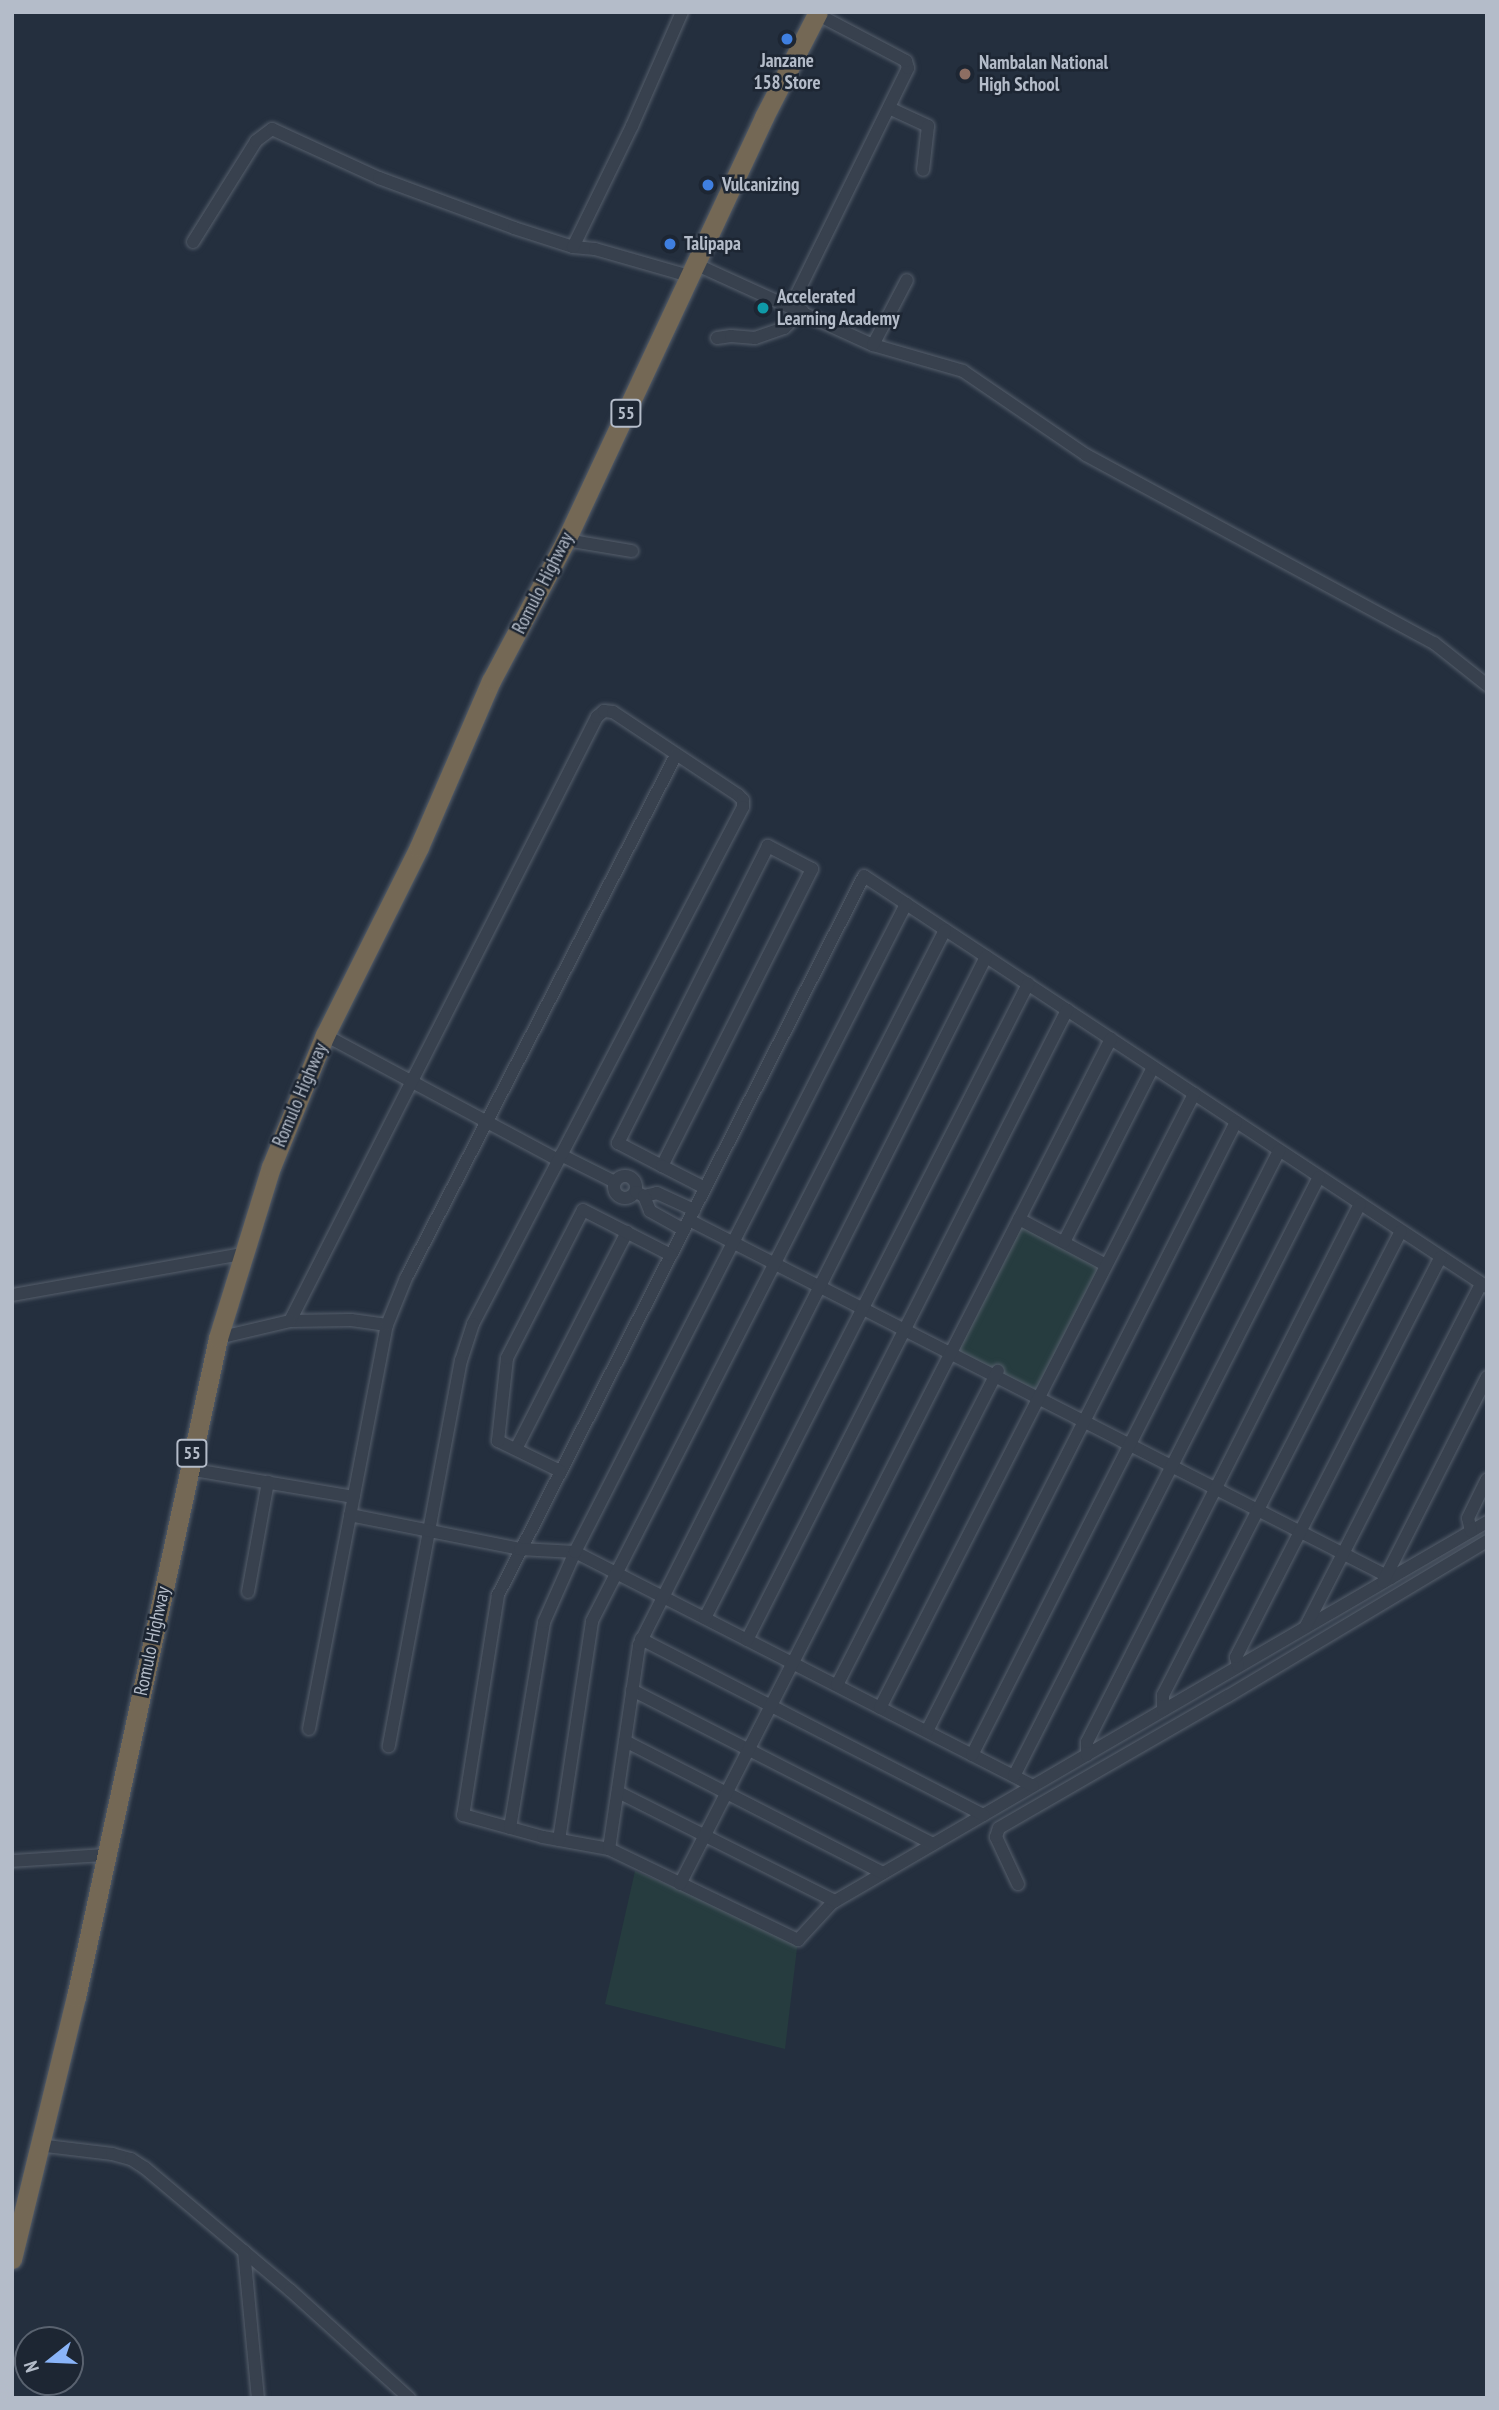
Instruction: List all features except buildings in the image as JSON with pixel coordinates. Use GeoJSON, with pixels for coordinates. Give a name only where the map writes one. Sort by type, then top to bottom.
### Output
{"type":"FeatureCollection","features":[{"type":"Feature","properties":{"kind":"highway","name":"Romulo Highway"},"geometry":{"type":"LineString","coordinates":[[12,2259],[38,2145],[68,2033],[218,1338],[271,1167],[325,1035],[419,847],[491,681],[566,540],[764,117],[817,13]]}},
{"type":"Feature","properties":{"kind":"street"},"geometry":{"type":"LineString","coordinates":[[573,247],[682,12]]}},
{"type":"Feature","properties":{"kind":"street"},"geometry":{"type":"LineString","coordinates":[[718,338],[731,335],[755,338],[791,324],[908,68],[906,61],[817,13]]}},
{"type":"Feature","properties":{"kind":"street"},"geometry":{"type":"LineString","coordinates":[[889,107],[928,126],[923,170]]}},
{"type":"Feature","properties":{"kind":"street"},"geometry":{"type":"LineString","coordinates":[[193,242],[256,141],[272,129],[379,178],[573,247],[595,249],[692,270],[796,309],[873,345],[950,364],[963,370],[1086,455],[1434,643],[1487,685]]}},
{"type":"Feature","properties":{"kind":"street"},"geometry":{"type":"LineString","coordinates":[[873,345],[907,280]]}},
{"type":"Feature","properties":{"kind":"street"},"geometry":{"type":"LineString","coordinates":[[566,540],[632,551]]}},
{"type":"Feature","properties":{"kind":"street"},"geometry":{"type":"LineString","coordinates":[[290,1321],[601,712],[613,712],[738,795],[743,807],[465,1345],[389,1746]]}},
{"type":"Feature","properties":{"kind":"street"},"geometry":{"type":"LineString","coordinates":[[309,1729],[387,1325],[406,1278],[676,755]]}},
{"type":"Feature","properties":{"kind":"street"},"geometry":{"type":"LineString","coordinates":[[662,1166],[812,869],[768,846],[618,1143],[662,1166],[705,1188]]}},
{"type":"Feature","properties":{"kind":"street"},"geometry":{"type":"LineString","coordinates":[[1305,1628],[1484,1286],[864,876],[520,1549],[495,1605],[463,1815],[559,1840],[609,1849],[798,1940],[835,1901],[1305,1628],[1387,1578],[1487,1522]]}},
{"type":"Feature","properties":{"kind":"street"},"geometry":{"type":"LineString","coordinates":[[510,1828],[544,1622],[575,1552],[906,904]]}},
{"type":"Feature","properties":{"kind":"street"},"geometry":{"type":"LineString","coordinates":[[559,1840],[592,1621],[945,930]]}},
{"type":"Feature","properties":{"kind":"street"},"geometry":{"type":"LineString","coordinates":[[609,1849],[641,1639],[986,957]]}},
{"type":"Feature","properties":{"kind":"street"},"geometry":{"type":"LineString","coordinates":[[705,1618],[1028,984]]}},
{"type":"Feature","properties":{"kind":"street"},"geometry":{"type":"LineString","coordinates":[[747,1640],[1067,1010]]}},
{"type":"Feature","properties":{"kind":"street"},"geometry":{"type":"LineString","coordinates":[[325,1035],[486,1121],[615,1182],[614,1189],[620,1197],[631,1198],[640,1194],[657,1193],[689,1220]]}},
{"type":"Feature","properties":{"kind":"street"},"geometry":{"type":"LineString","coordinates":[[680,1884],[1111,1039]]}},
{"type":"Feature","properties":{"kind":"street"},"geometry":{"type":"LineString","coordinates":[[1064,1242],[1153,1067]]}},
{"type":"Feature","properties":{"kind":"street"},"geometry":{"type":"LineString","coordinates":[[880,1708],[1194,1094]]}},
{"type":"Feature","properties":{"kind":"street"},"geometry":{"type":"LineString","coordinates":[[927,1731],[1236,1122]]}},
{"type":"Feature","properties":{"kind":"street"},"geometry":{"type":"LineString","coordinates":[[972,1755],[1279,1151]]}},
{"type":"Feature","properties":{"kind":"street"},"geometry":{"type":"LineString","coordinates":[[1014,1776],[1320,1177]]}},
{"type":"Feature","properties":{"kind":"street"},"geometry":{"type":"LineString","coordinates":[[640,1194],[650,1211],[689,1220],[950,1353],[997,1373],[1038,1398],[1387,1578]]}},
{"type":"Feature","properties":{"kind":"street"},"geometry":{"type":"LineString","coordinates":[[1087,1755],[1087,1742],[1360,1204]]}},
{"type":"Feature","properties":{"kind":"street"},"geometry":{"type":"LineString","coordinates":[[561,1471],[498,1440],[507,1358],[583,1210],[671,1255]]}},
{"type":"Feature","properties":{"kind":"street"},"geometry":{"type":"LineString","coordinates":[[1019,1219],[1106,1265]]}},
{"type":"Feature","properties":{"kind":"street"},"geometry":{"type":"LineString","coordinates":[[1163,1710],[1163,1695],[1401,1231]]}},
{"type":"Feature","properties":{"kind":"street"},"geometry":{"type":"LineString","coordinates":[[516,1449],[627,1233]]}},
{"type":"Feature","properties":{"kind":"street"},"geometry":{"type":"LineString","coordinates":[[12,1295],[242,1254]]}},
{"type":"Feature","properties":{"kind":"street"},"geometry":{"type":"LineString","coordinates":[[1238,1666],[1236,1657],[1441,1257]]}},
{"type":"Feature","properties":{"kind":"street"},"geometry":{"type":"LineString","coordinates":[[218,1338],[290,1321],[351,1320],[387,1325]]}},
{"type":"Feature","properties":{"kind":"street"},"geometry":{"type":"LineString","coordinates":[[837,1685],[997,1373]]}},
{"type":"Feature","properties":{"kind":"street"},"geometry":{"type":"LineString","coordinates":[[1387,1578],[1487,1377]]}},
{"type":"Feature","properties":{"kind":"street"},"geometry":{"type":"LineString","coordinates":[[188,1469],[354,1497]]}},
{"type":"Feature","properties":{"kind":"street"},"geometry":{"type":"LineString","coordinates":[[1471,1531],[1468,1518],[1487,1479]]}},
{"type":"Feature","properties":{"kind":"street"},"geometry":{"type":"LineString","coordinates":[[248,1592],[268,1482]]}},
{"type":"Feature","properties":{"kind":"street"},"geometry":{"type":"LineString","coordinates":[[350,1515],[520,1549],[575,1552],[1033,1786]]}},
{"type":"Feature","properties":{"kind":"street"},"geometry":{"type":"LineString","coordinates":[[1018,1884],[996,1838],[999,1828],[1228,1696],[1487,1541]]}},
{"type":"Feature","properties":{"kind":"street"},"geometry":{"type":"LineString","coordinates":[[641,1639],[983,1815]]}},
{"type":"Feature","properties":{"kind":"street"},"geometry":{"type":"LineString","coordinates":[[632,1690],[933,1844]]}},
{"type":"Feature","properties":{"kind":"street"},"geometry":{"type":"LineString","coordinates":[[625,1741],[883,1873]]}},
{"type":"Feature","properties":{"kind":"street"},"geometry":{"type":"LineString","coordinates":[[618,1792],[835,1901]]}},
{"type":"Feature","properties":{"kind":"street"},"geometry":{"type":"LineString","coordinates":[[12,1861],[106,1855]]}},
{"type":"Feature","properties":{"kind":"street"},"geometry":{"type":"LineString","coordinates":[[38,2145],[131,2159],[244,2251],[409,2398]]}},
{"type":"Feature","properties":{"kind":"street"},"geometry":{"type":"LineString","coordinates":[[244,2251],[258,2398]]}},
{"type":"Feature","properties":{"kind":"green space"},"geometry":{"type":"Polygon","coordinates":[[[1021,1224],[1102,1266],[1036,1391],[958,1352],[1021,1224]]]}},
{"type":"Feature","properties":{"kind":"green space"},"geometry":{"type":"Polygon","coordinates":[[[635,1871],[798,1940],[785,2049],[605,2004],[635,1871]]]}},
{"type":"Feature","properties":{"kind":"place","name":"Janzane 158 Store"},"geometry":{"type":"Point","coordinates":[787,39]}},
{"type":"Feature","properties":{"kind":"place","name":"Nambalan National High School"},"geometry":{"type":"Point","coordinates":[965,74]}},
{"type":"Feature","properties":{"kind":"place","name":"Vulcanizing"},"geometry":{"type":"Point","coordinates":[708,185]}},
{"type":"Feature","properties":{"kind":"place","name":"Talipapa"},"geometry":{"type":"Point","coordinates":[670,244]}},
{"type":"Feature","properties":{"kind":"place","name":"Accelerated Learning Academy"},"geometry":{"type":"Point","coordinates":[763,308]}}]}
